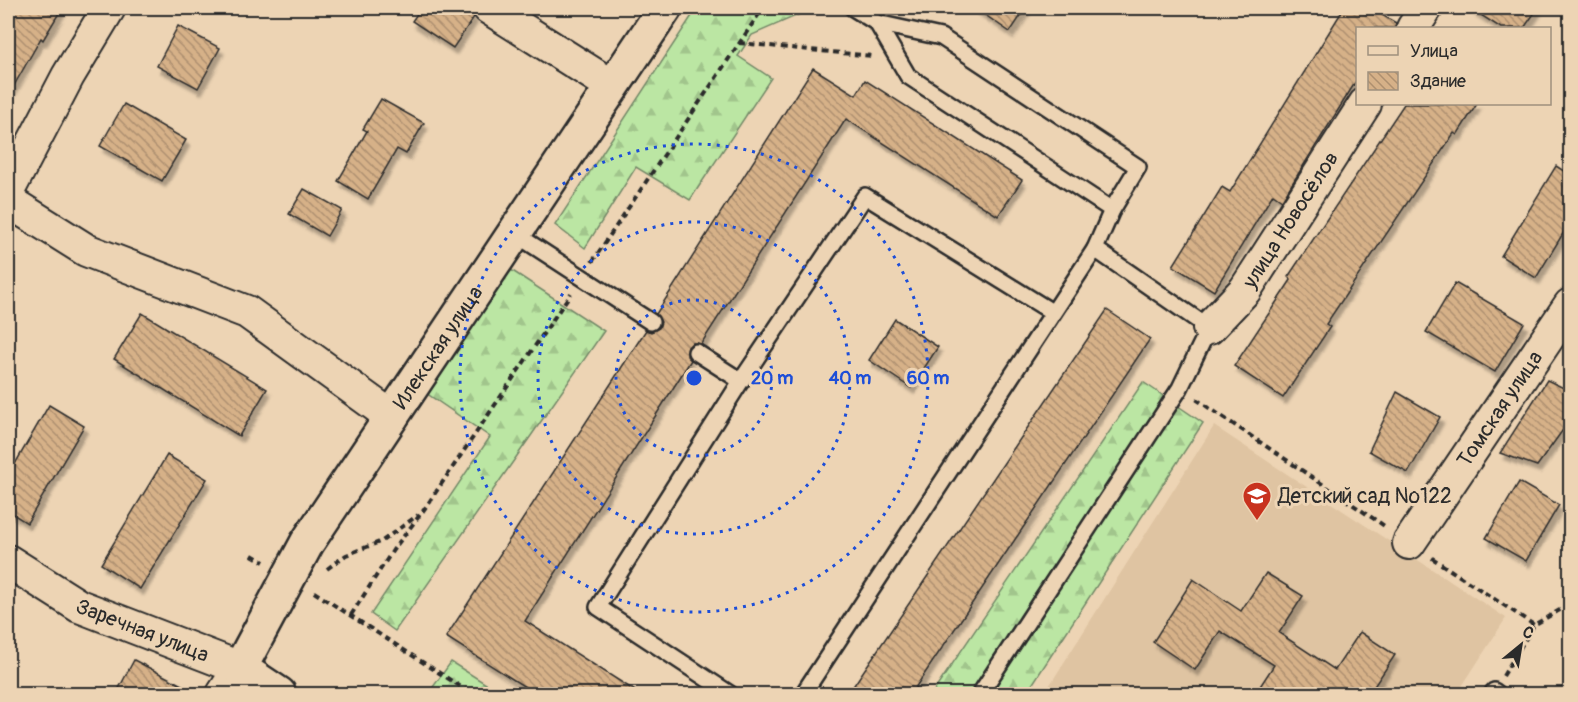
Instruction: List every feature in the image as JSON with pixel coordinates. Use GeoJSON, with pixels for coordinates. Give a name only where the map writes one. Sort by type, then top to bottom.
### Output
{"type":"FeatureCollection","features":[{"type":"Feature","properties":{"kind":"street"},"geometry":{"type":"LineString","coordinates":[[8,191],[68,76],[109,8]]}},
{"type":"Feature","properties":{"kind":"street"},"geometry":{"type":"LineString","coordinates":[[489,8],[612,86]]}},
{"type":"Feature","properties":{"kind":"street","name":"Илекская улица"},"geometry":{"type":"LineString","coordinates":[[231,681],[307,543],[665,8]]}},
{"type":"Feature","properties":{"kind":"street"},"geometry":{"type":"LineString","coordinates":[[1414,27],[1426,8]]}},
{"type":"Feature","properties":{"kind":"street","name":"улица Новосёлов"},"geometry":{"type":"LineString","coordinates":[[1209,328],[1245,290],[1364,105]]}},
{"type":"Feature","properties":{"kind":"street"},"geometry":{"type":"LineString","coordinates":[[8,201],[86,250],[247,312],[392,417]]}},
{"type":"Feature","properties":{"kind":"street","name":"Томская улица"},"geometry":{"type":"LineString","coordinates":[[1409,543],[1570,305]]}},
{"type":"Feature","properties":{"kind":"street","name":"Заречная улица"},"geometry":{"type":"LineString","coordinates":[[8,561],[79,606],[231,681],[279,694]]}},
{"type":"Feature","properties":{"kind":"lane"},"geometry":{"type":"LineString","coordinates":[[803,694],[1095,249],[1112,210],[1138,167],[941,37],[877,23],[853,8]]}},
{"type":"Feature","properties":{"kind":"lane"},"geometry":{"type":"LineString","coordinates":[[877,23],[908,76],[1112,210]]}},
{"type":"Feature","properties":{"kind":"lane"},"geometry":{"type":"LineString","coordinates":[[730,694],[598,607],[741,381],[865,196],[1052,312]]}},
{"type":"Feature","properties":{"kind":"lane"},"geometry":{"type":"LineString","coordinates":[[514,233],[651,322]]}},
{"type":"Feature","properties":{"kind":"lane"},"geometry":{"type":"LineString","coordinates":[[980,694],[1180,388],[1209,328],[1095,249]]}},
{"type":"Feature","properties":{"kind":"lane"},"geometry":{"type":"LineString","coordinates":[[696,352],[741,381]]}},
{"type":"Feature","properties":{"kind":"path"},"geometry":{"type":"LineString","coordinates":[[351,615],[763,8]]}},
{"type":"Feature","properties":{"kind":"path"},"geometry":{"type":"LineString","coordinates":[[739,43],[899,60]]}},
{"type":"Feature","properties":{"kind":"path"},"geometry":{"type":"LineString","coordinates":[[1180,388],[1534,625]]}},
{"type":"Feature","properties":{"kind":"path"},"geometry":{"type":"LineString","coordinates":[[321,574],[346,555],[382,541],[423,511]]}},
{"type":"Feature","properties":{"kind":"path"},"geometry":{"type":"LineString","coordinates":[[314,592],[472,694]]}},
{"type":"Feature","properties":{"kind":"path"},"geometry":{"type":"LineString","coordinates":[[1495,694],[1534,625],[1570,604]]}},
{"type":"Feature","properties":{"kind":"shaded area","name":"Детский сад №122"},"geometry":{"type":"Polygon","coordinates":[[[1214,426],[1506,618],[1457,694],[1044,694],[1214,426]]]}},
{"type":"Feature","properties":{"kind":"green space"},"geometry":{"type":"Polygon","coordinates":[[[697,8],[814,8],[752,35],[738,56],[771,78],[690,200],[636,167],[585,248],[555,225],[697,8]]]}},
{"type":"Feature","properties":{"kind":"green space"},"geometry":{"type":"Polygon","coordinates":[[[508,268],[604,331],[395,631],[371,614],[490,437],[426,393],[508,268]]]}},
{"type":"Feature","properties":{"kind":"green space"},"geometry":{"type":"Polygon","coordinates":[[[1143,382],[1203,423],[1026,694],[932,694],[1143,382]]]}},
{"type":"Feature","properties":{"kind":"green space"},"geometry":{"type":"Polygon","coordinates":[[[451,662],[502,694],[428,694],[451,662]]]}},
{"type":"Feature","properties":{"kind":"building"},"geometry":{"type":"Polygon","coordinates":[[[8,8],[62,8],[43,40],[41,38],[8,96],[8,8]]]}},
{"type":"Feature","properties":{"kind":"building"},"geometry":{"type":"Polygon","coordinates":[[[421,8],[463,8],[474,17],[453,48],[412,21],[421,8]]]}},
{"type":"Feature","properties":{"kind":"building"},"geometry":{"type":"Polygon","coordinates":[[[975,8],[1026,8],[1010,32],[975,8]]]}},
{"type":"Feature","properties":{"kind":"building"},"geometry":{"type":"Polygon","coordinates":[[[1344,8],[1370,8],[1396,23],[1395,27],[1356,27],[1356,81],[1282,200],[1273,194],[1214,291],[1173,266],[1222,187],[1230,192],[1344,8]]]}},
{"type":"Feature","properties":{"kind":"building"},"geometry":{"type":"Polygon","coordinates":[[[1470,8],[1538,8],[1525,27],[1499,27],[1470,8]]]}},
{"type":"Feature","properties":{"kind":"building"},"geometry":{"type":"Polygon","coordinates":[[[178,26],[220,48],[198,88],[157,66],[178,26]]]}},
{"type":"Feature","properties":{"kind":"building"},"geometry":{"type":"Polygon","coordinates":[[[813,68],[856,95],[865,80],[1022,180],[998,216],[846,119],[701,344],[692,343],[688,347],[687,356],[691,360],[525,621],[640,694],[536,694],[446,637],[646,330],[651,332],[659,328],[661,322],[656,314],[813,68]]]}},
{"type":"Feature","properties":{"kind":"building"},"geometry":{"type":"Polygon","coordinates":[[[381,99],[424,123],[406,154],[397,149],[368,199],[338,181],[367,131],[363,129],[381,99]]]}},
{"type":"Feature","properties":{"kind":"building"},"geometry":{"type":"Polygon","coordinates":[[[124,104],[186,140],[162,181],[100,146],[124,104]]]}},
{"type":"Feature","properties":{"kind":"building"},"geometry":{"type":"Polygon","coordinates":[[[1403,105],[1476,105],[1457,135],[1454,133],[1326,324],[1330,327],[1283,398],[1234,366],[1291,280],[1288,277],[1403,105]]]}},
{"type":"Feature","properties":{"kind":"building"},"geometry":{"type":"Polygon","coordinates":[[[1556,166],[1570,175],[1570,222],[1536,278],[1501,256],[1556,166]]]}},
{"type":"Feature","properties":{"kind":"building"},"geometry":{"type":"Polygon","coordinates":[[[304,189],[342,210],[327,236],[289,214],[304,189]]]}},
{"type":"Feature","properties":{"kind":"building"},"geometry":{"type":"Polygon","coordinates":[[[1455,283],[1524,323],[1495,372],[1426,332],[1455,283]]]}},
{"type":"Feature","properties":{"kind":"building"},"geometry":{"type":"Polygon","coordinates":[[[1107,310],[1150,339],[911,694],[848,694],[1107,310]]]}},
{"type":"Feature","properties":{"kind":"building"},"geometry":{"type":"Polygon","coordinates":[[[142,313],[267,389],[239,436],[114,359],[142,313]]]}},
{"type":"Feature","properties":{"kind":"building"},"geometry":{"type":"Polygon","coordinates":[[[895,319],[938,347],[911,388],[869,360],[895,319]]]}},
{"type":"Feature","properties":{"kind":"building"},"geometry":{"type":"Polygon","coordinates":[[[1547,380],[1570,391],[1570,420],[1537,466],[1500,453],[1547,380]]]}},
{"type":"Feature","properties":{"kind":"building"},"geometry":{"type":"Polygon","coordinates":[[[1397,392],[1440,417],[1408,473],[1369,451],[1397,392]]]}},
{"type":"Feature","properties":{"kind":"building"},"geometry":{"type":"Polygon","coordinates":[[[49,405],[84,426],[27,523],[8,511],[8,476],[49,405]]]}},
{"type":"Feature","properties":{"kind":"building"},"geometry":{"type":"Polygon","coordinates":[[[167,455],[207,479],[140,589],[101,564],[167,455]]]}},
{"type":"Feature","properties":{"kind":"building"},"geometry":{"type":"Polygon","coordinates":[[[1519,482],[1559,505],[1526,561],[1486,538],[1519,482]]]}},
{"type":"Feature","properties":{"kind":"building"},"geometry":{"type":"Polygon","coordinates":[[[1266,573],[1303,596],[1279,633],[1335,670],[1360,632],[1395,655],[1369,694],[1255,694],[1274,665],[1220,631],[1195,670],[1153,642],[1193,579],[1241,611],[1266,573]]]}},
{"type":"Feature","properties":{"kind":"building"},"geometry":{"type":"Polygon","coordinates":[[[134,660],[199,694],[116,694],[134,660]]]}},
{"type":"Feature","properties":{"kind":"place","name":"Детский сад №122"},"geometry":{"type":"Point","coordinates":[1257,522]}}]}
